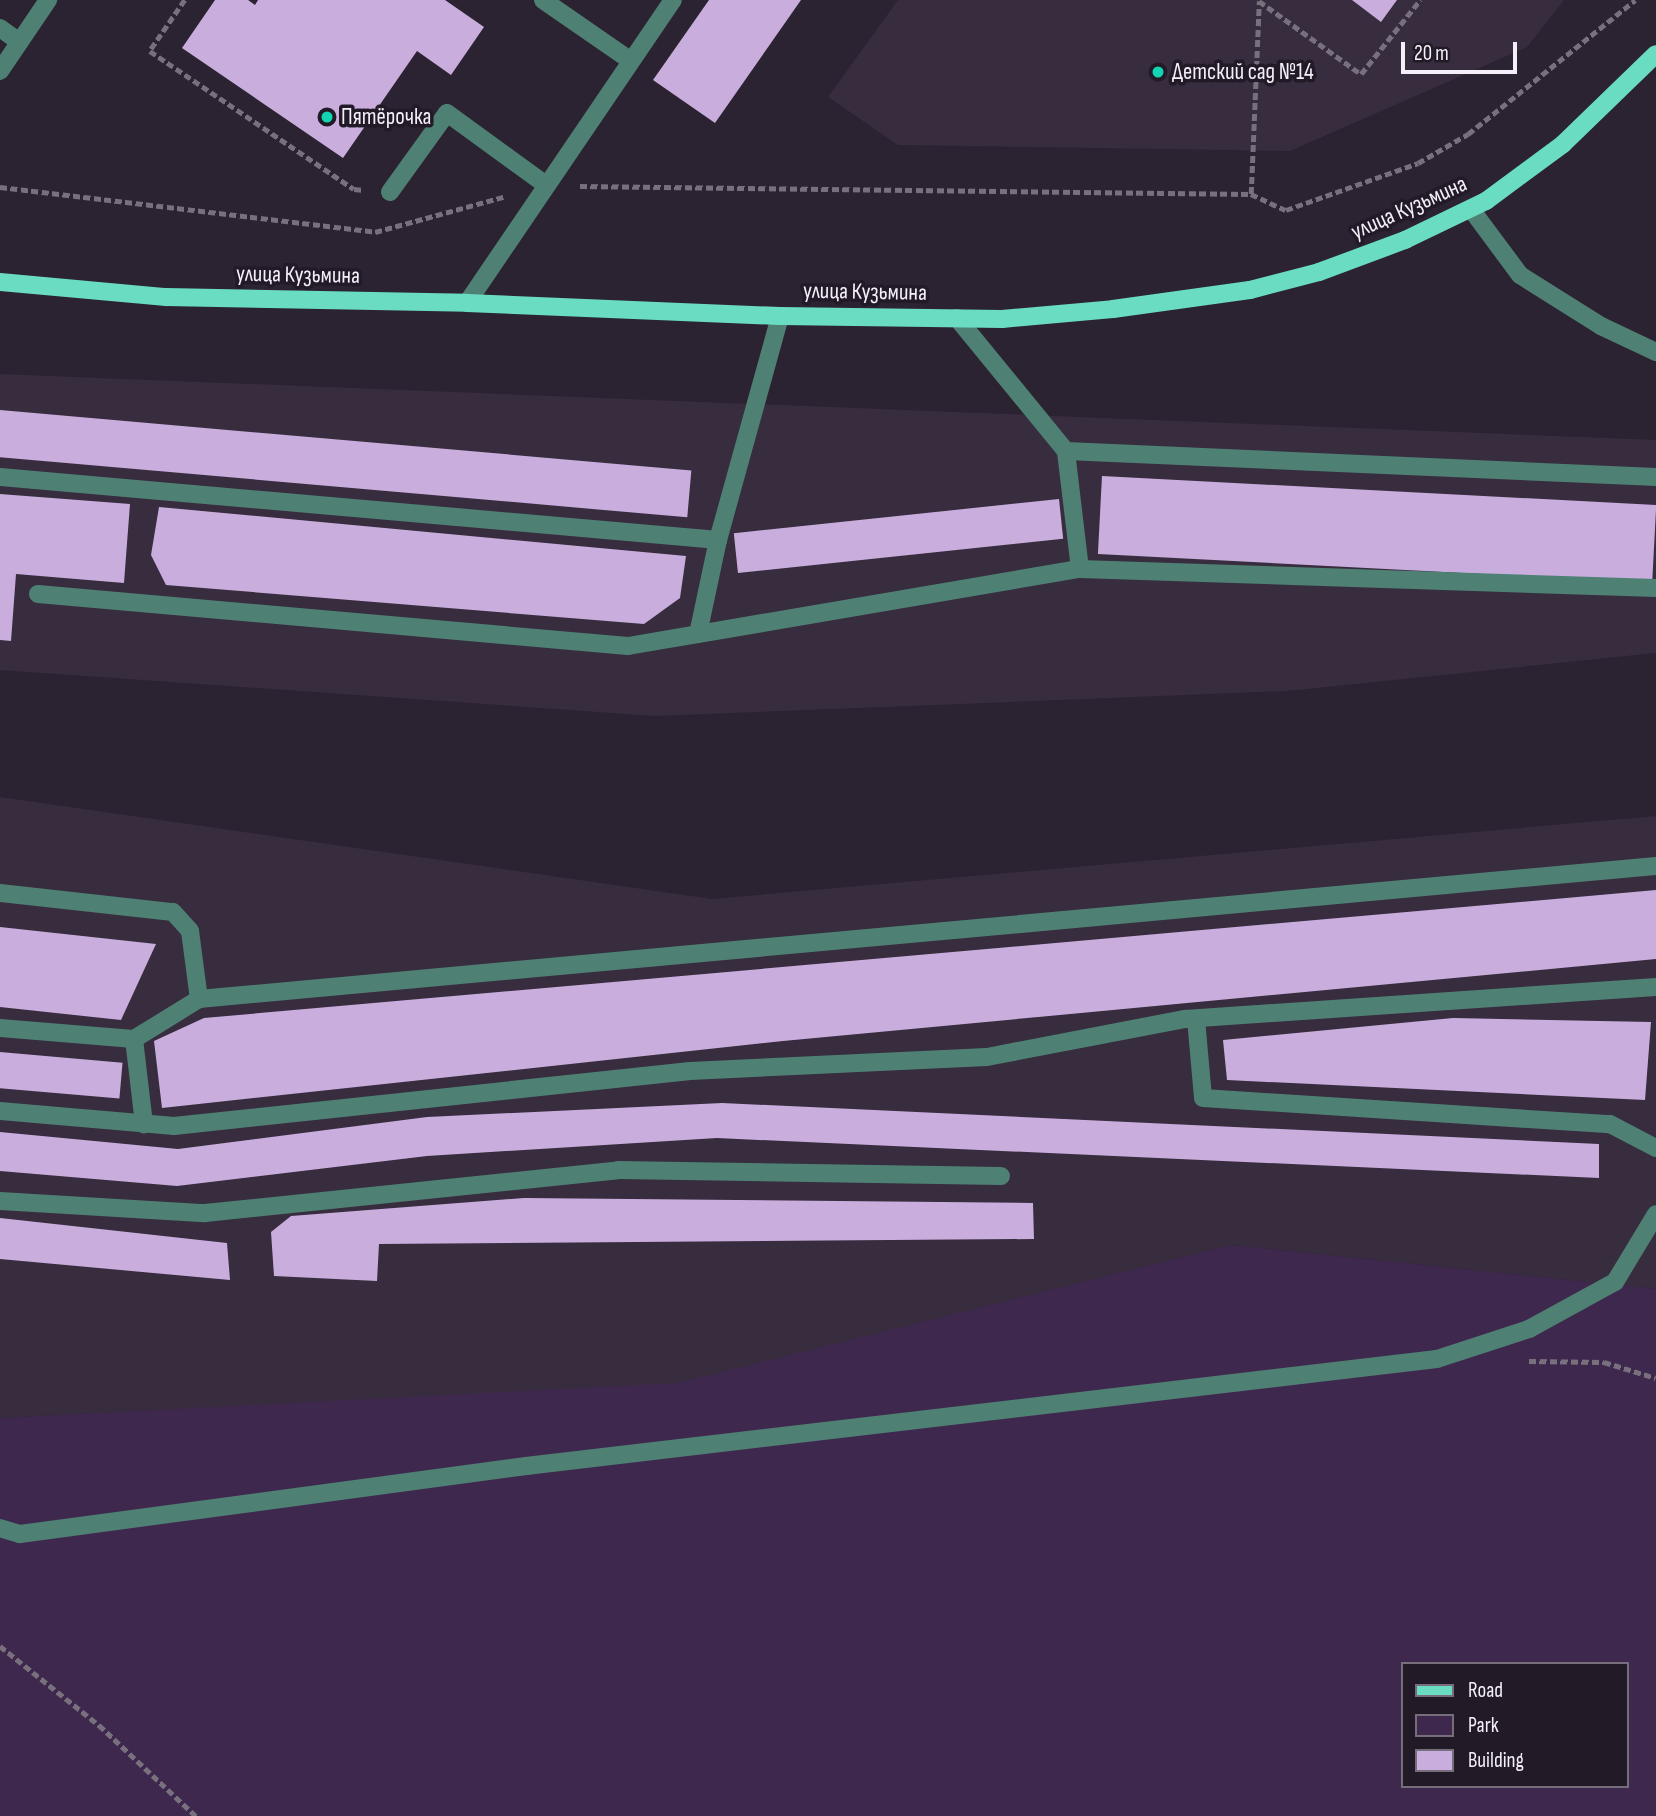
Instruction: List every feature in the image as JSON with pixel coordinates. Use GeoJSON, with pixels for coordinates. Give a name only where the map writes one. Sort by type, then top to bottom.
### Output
{"type":"FeatureCollection","features":[{"type":"Feature","properties":{"kind":"main road","name":"улица Кузьмина"},"geometry":{"type":"LineString","coordinates":[[0,282],[166,298],[467,303],[780,316],[957,318],[1113,309],[1250,290],[1344,263],[1471,209],[1563,144],[1656,54]]}},
{"type":"Feature","properties":{"kind":"lane"},"geometry":{"type":"LineString","coordinates":[[0,71],[48,0]]}},
{"type":"Feature","properties":{"kind":"lane"},"geometry":{"type":"LineString","coordinates":[[543,0],[631,61]]}},
{"type":"Feature","properties":{"kind":"lane"},"geometry":{"type":"LineString","coordinates":[[467,303],[673,0]]}},
{"type":"Feature","properties":{"kind":"lane"},"geometry":{"type":"LineString","coordinates":[[0,28],[19,42]]}},
{"type":"Feature","properties":{"kind":"lane"},"geometry":{"type":"LineString","coordinates":[[390,192],[447,113],[546,185]]}},
{"type":"Feature","properties":{"kind":"lane"},"geometry":{"type":"LineString","coordinates":[[1471,209],[1520,275],[1601,326],[1656,352]]}},
{"type":"Feature","properties":{"kind":"lane"},"geometry":{"type":"LineString","coordinates":[[698,634],[718,540],[780,316]]}},
{"type":"Feature","properties":{"kind":"lane"},"geometry":{"type":"LineString","coordinates":[[957,318],[1066,451],[1080,569]]}},
{"type":"Feature","properties":{"kind":"lane"},"geometry":{"type":"LineString","coordinates":[[1066,451],[1656,477]]}},
{"type":"Feature","properties":{"kind":"lane"},"geometry":{"type":"LineString","coordinates":[[0,477],[718,540]]}},
{"type":"Feature","properties":{"kind":"lane"},"geometry":{"type":"LineString","coordinates":[[38,594],[628,646],[1080,569],[1656,588]]}},
{"type":"Feature","properties":{"kind":"lane"},"geometry":{"type":"LineString","coordinates":[[0,1028],[134,1039],[199,999],[1656,866]]}},
{"type":"Feature","properties":{"kind":"lane"},"geometry":{"type":"LineString","coordinates":[[0,893],[173,912],[190,931],[199,999]]}},
{"type":"Feature","properties":{"kind":"lane"},"geometry":{"type":"LineString","coordinates":[[0,1111],[173,1126],[690,1071],[987,1057],[1196,1019],[1656,987]]}},
{"type":"Feature","properties":{"kind":"lane"},"geometry":{"type":"LineString","coordinates":[[1196,1019],[1203,1098],[1610,1124],[1656,1148]]}},
{"type":"Feature","properties":{"kind":"lane"},"geometry":{"type":"LineString","coordinates":[[134,1039],[144,1124]]}},
{"type":"Feature","properties":{"kind":"lane"},"geometry":{"type":"LineString","coordinates":[[0,1201],[205,1213],[618,1170],[1001,1176]]}},
{"type":"Feature","properties":{"kind":"lane"},"geometry":{"type":"LineString","coordinates":[[0,1528],[20,1534],[526,1466],[1437,1359],[1529,1329],[1615,1282],[1656,1214]]}},
{"type":"Feature","properties":{"kind":"path"},"geometry":{"type":"LineString","coordinates":[[186,0],[150,51],[354,189],[390,192]]}},
{"type":"Feature","properties":{"kind":"path"},"geometry":{"type":"LineString","coordinates":[[1258,0],[1362,74],[1420,0]]}},
{"type":"Feature","properties":{"kind":"path"},"geometry":{"type":"LineString","coordinates":[[1251,194],[1258,0]]}},
{"type":"Feature","properties":{"kind":"path"},"geometry":{"type":"LineString","coordinates":[[0,187],[375,232],[546,185],[1251,194],[1286,211],[1418,163],[1468,134],[1635,0]]}},
{"type":"Feature","properties":{"kind":"path"},"geometry":{"type":"LineString","coordinates":[[1520,1361],[1604,1362],[1656,1378]]}},
{"type":"Feature","properties":{"kind":"path"},"geometry":{"type":"LineString","coordinates":[[0,1646],[99,1725],[197,1816]]}},
{"type":"Feature","properties":{"kind":"shaded area","name":"Детский сад №14"},"geometry":{"type":"Polygon","coordinates":[[[898,0],[1564,0],[1527,47],[1290,151],[898,145],[828,97],[898,0]]]}},
{"type":"Feature","properties":{"kind":"shaded area"},"geometry":{"type":"Polygon","coordinates":[[[0,374],[1656,440],[1656,653],[1287,691],[655,716],[0,670],[0,374]]]}},
{"type":"Feature","properties":{"kind":"shaded area"},"geometry":{"type":"Polygon","coordinates":[[[0,797],[712,899],[1656,816],[1656,1289],[1231,1245],[679,1384],[0,1418],[0,797]]]}},
{"type":"Feature","properties":{"kind":"green space"},"geometry":{"type":"Polygon","coordinates":[[[1231,1245],[1656,1289],[1656,1816],[0,1816],[0,1418],[679,1383],[1231,1245]]]}},
{"type":"Feature","properties":{"kind":"building","name":"Пятёрочка"},"geometry":{"type":"Polygon","coordinates":[[[215,0],[248,0],[255,5],[258,0],[445,0],[484,27],[451,75],[417,51],[343,158],[182,48],[215,0]]]}},
{"type":"Feature","properties":{"kind":"building"},"geometry":{"type":"Polygon","coordinates":[[[709,0],[801,0],[715,123],[653,80],[709,0]]]}},
{"type":"Feature","properties":{"kind":"building"},"geometry":{"type":"Polygon","coordinates":[[[1352,0],[1397,0],[1381,22],[1352,0]]]}},
{"type":"Feature","properties":{"kind":"building"},"geometry":{"type":"Polygon","coordinates":[[[0,410],[691,470],[687,517],[0,457],[0,410]]]}},
{"type":"Feature","properties":{"kind":"building"},"geometry":{"type":"Polygon","coordinates":[[[1102,476],[1656,505],[1652,583],[1098,554],[1102,476]]]}},
{"type":"Feature","properties":{"kind":"building"},"geometry":{"type":"Polygon","coordinates":[[[0,494],[130,504],[124,583],[16,574],[11,641],[0,640],[0,494]]]}},
{"type":"Feature","properties":{"kind":"building"},"geometry":{"type":"Polygon","coordinates":[[[1059,499],[1063,539],[738,573],[734,533],[1059,499]]]}},
{"type":"Feature","properties":{"kind":"building"},"geometry":{"type":"Polygon","coordinates":[[[159,507],[686,556],[680,598],[644,624],[166,585],[151,555],[159,507]]]}},
{"type":"Feature","properties":{"kind":"building"},"geometry":{"type":"Polygon","coordinates":[[[1656,890],[1656,959],[783,1041],[162,1108],[154,1041],[204,1018],[1656,890]]]}},
{"type":"Feature","properties":{"kind":"building"},"geometry":{"type":"Polygon","coordinates":[[[0,927],[156,944],[121,1020],[0,1007],[0,927]]]}},
{"type":"Feature","properties":{"kind":"building"},"geometry":{"type":"Polygon","coordinates":[[[1453,1018],[1651,1022],[1645,1100],[1227,1080],[1223,1040],[1453,1018]]]}},
{"type":"Feature","properties":{"kind":"building"},"geometry":{"type":"Polygon","coordinates":[[[0,1052],[123,1063],[119,1099],[0,1088],[0,1052]]]}},
{"type":"Feature","properties":{"kind":"building"},"geometry":{"type":"Polygon","coordinates":[[[722,1103],[1599,1144],[1599,1178],[717,1138],[427,1156],[177,1186],[0,1171],[0,1132],[178,1149],[427,1117],[722,1103]]]}},
{"type":"Feature","properties":{"kind":"building"},"geometry":{"type":"Polygon","coordinates":[[[524,1198],[1033,1203],[1034,1239],[379,1244],[377,1281],[274,1276],[271,1232],[291,1216],[524,1198]]]}},
{"type":"Feature","properties":{"kind":"building"},"geometry":{"type":"Polygon","coordinates":[[[0,1218],[227,1243],[230,1280],[0,1259],[0,1218]]]}},
{"type":"Feature","properties":{"kind":"place","name":"Детский сад №14"},"geometry":{"type":"Point","coordinates":[1158,72]}},
{"type":"Feature","properties":{"kind":"place","name":"Пятёрочка"},"geometry":{"type":"Point","coordinates":[327,117]}}]}
